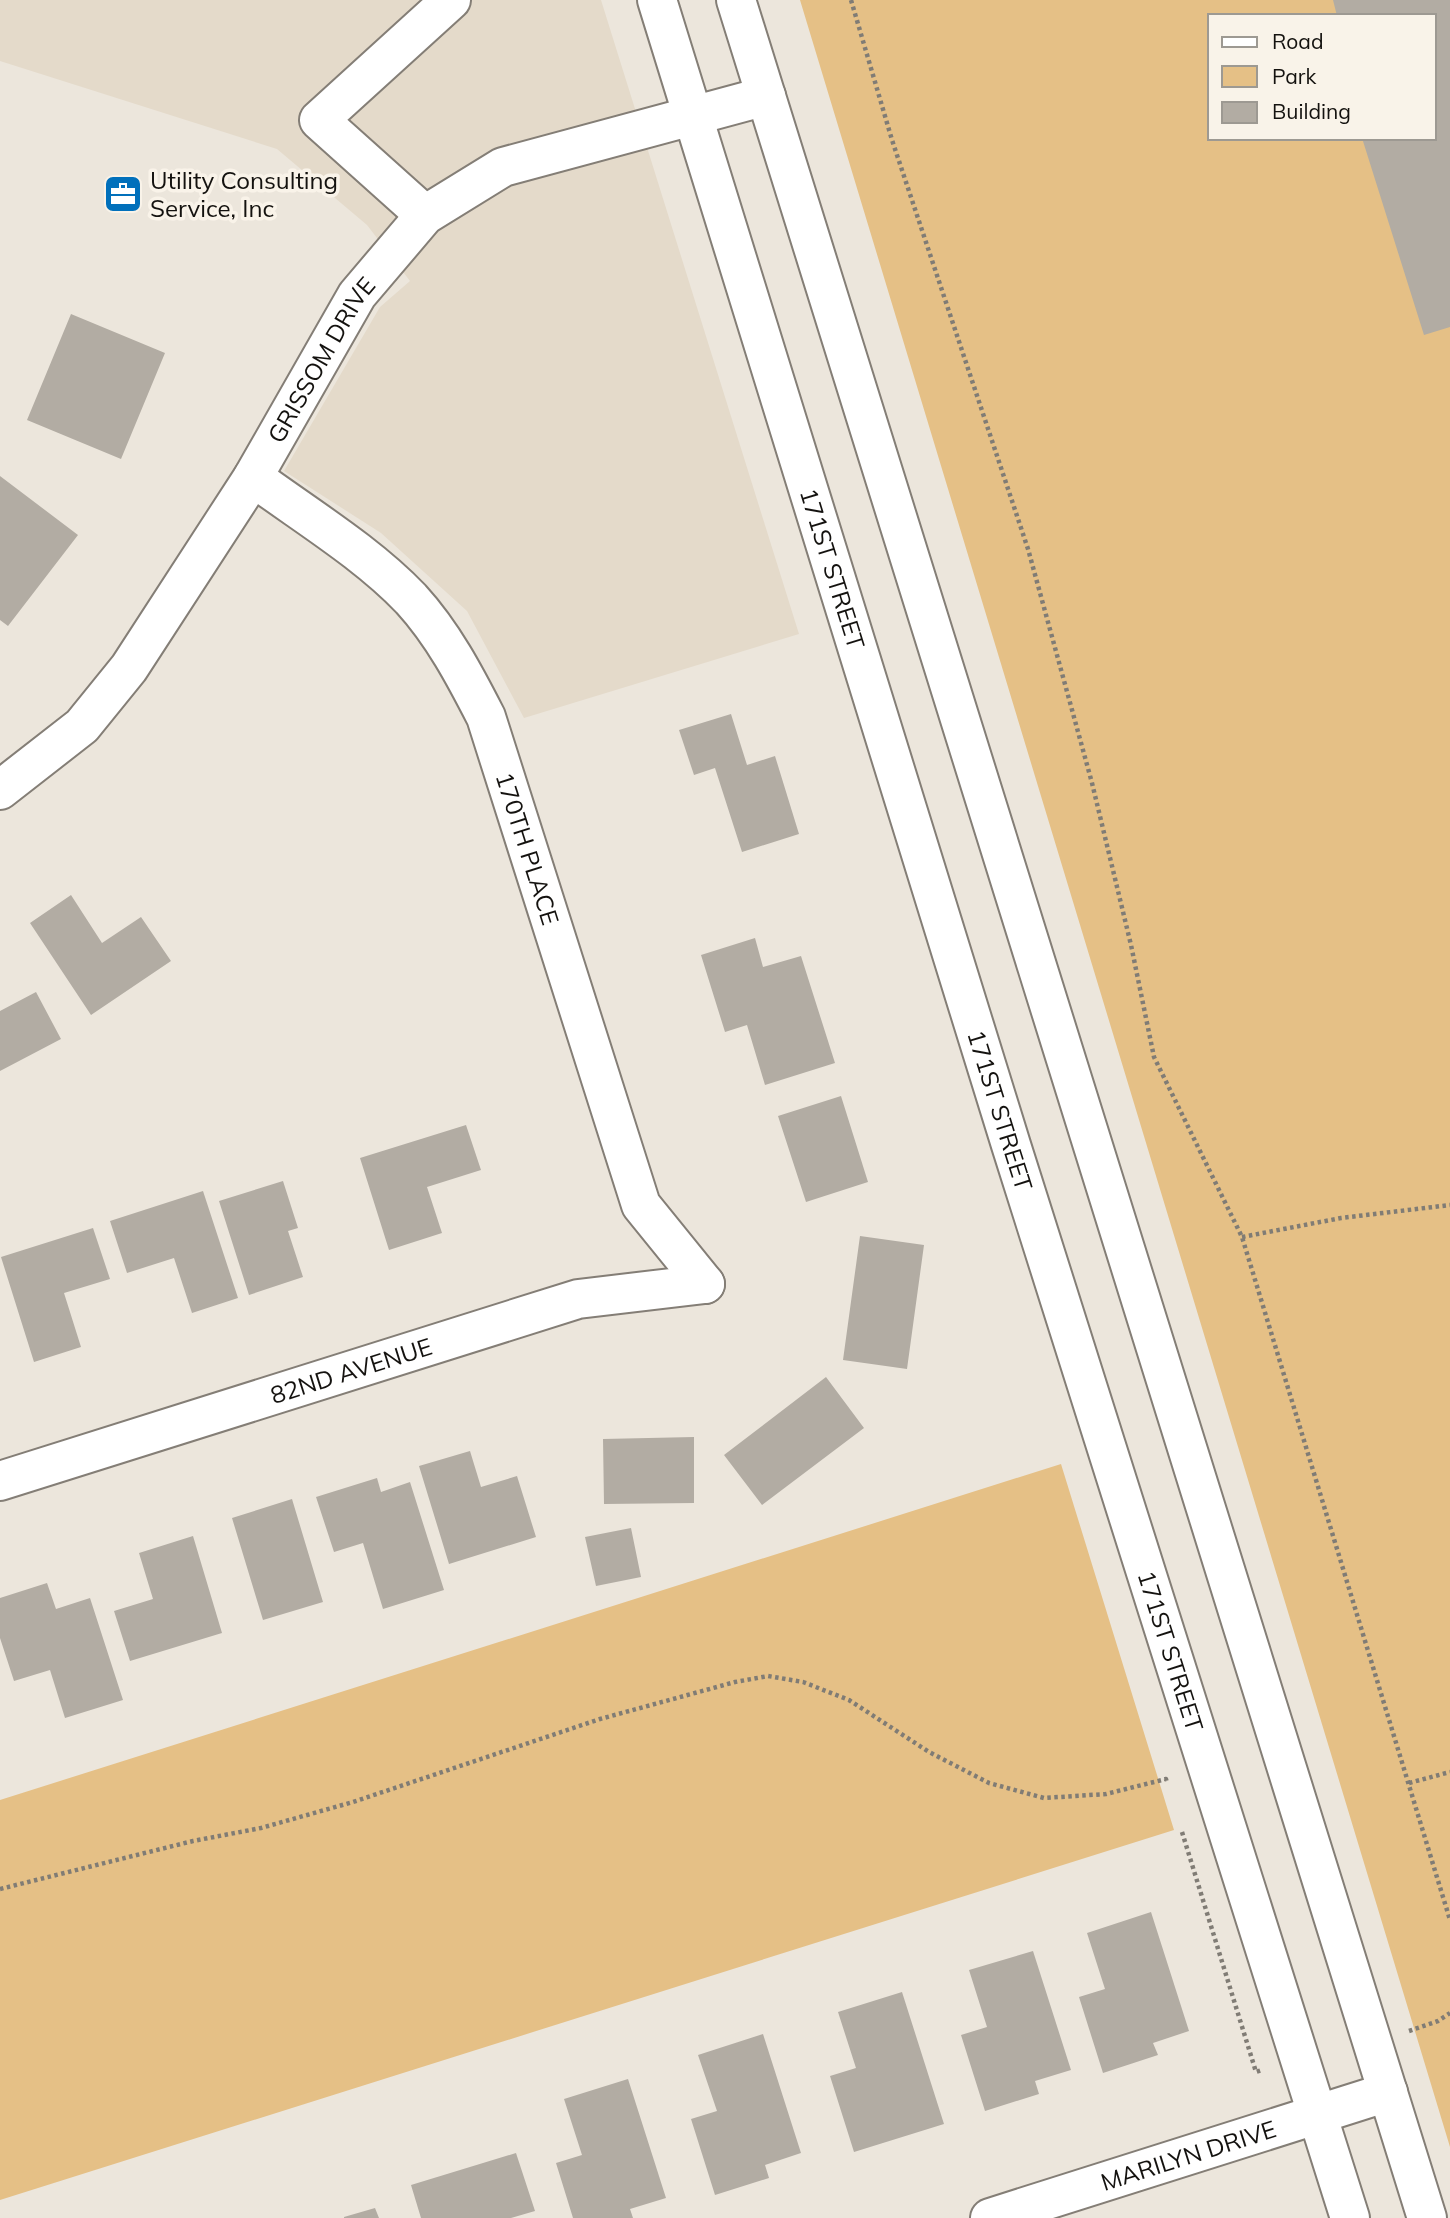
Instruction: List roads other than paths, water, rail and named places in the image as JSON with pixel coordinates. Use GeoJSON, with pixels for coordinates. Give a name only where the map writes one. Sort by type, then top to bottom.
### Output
{"type":"FeatureCollection","features":[{"type":"Feature","properties":{"kind":"street"},"geometry":{"type":"LineString","coordinates":[[425,215],[320,120],[451,0]]}},
{"type":"Feature","properties":{"kind":"street","name":"171ST STREET"},"geometry":{"type":"LineString","coordinates":[[657,0],[691,117],[774,370],[1011,1145],[1350,2218]]}},
{"type":"Feature","properties":{"kind":"street"},"geometry":{"type":"LineString","coordinates":[[736,0],[1427,2218]]}},
{"type":"Feature","properties":{"kind":"street","name":"GRISSOM DRIVE"},"geometry":{"type":"LineString","coordinates":[[0,790],[82,726],[129,668],[253,477],[357,295],[425,215],[503,167],[766,96]]}},
{"type":"Feature","properties":{"kind":"street","name":"170TH PLACE"},"geometry":{"type":"LineString","coordinates":[[253,477],[361,556],[411,599],[440,635],[464,674],[486,717],[641,1205],[705,1284]]}},
{"type":"Feature","properties":{"kind":"street","name":"82ND AVENUE"},"geometry":{"type":"LineString","coordinates":[[0,1481],[578,1298],[705,1284]]}},
{"type":"Feature","properties":{"kind":"street","name":"MARILYN DRIVE"},"geometry":{"type":"LineString","coordinates":[[989,2218],[1056,2208],[1317,2112],[1388,2092]]}},
{"type":"Feature","properties":{"kind":"place","name":"Utility Consulting Service, Inc"},"geometry":{"type":"Point","coordinates":[123,194]}}]}
